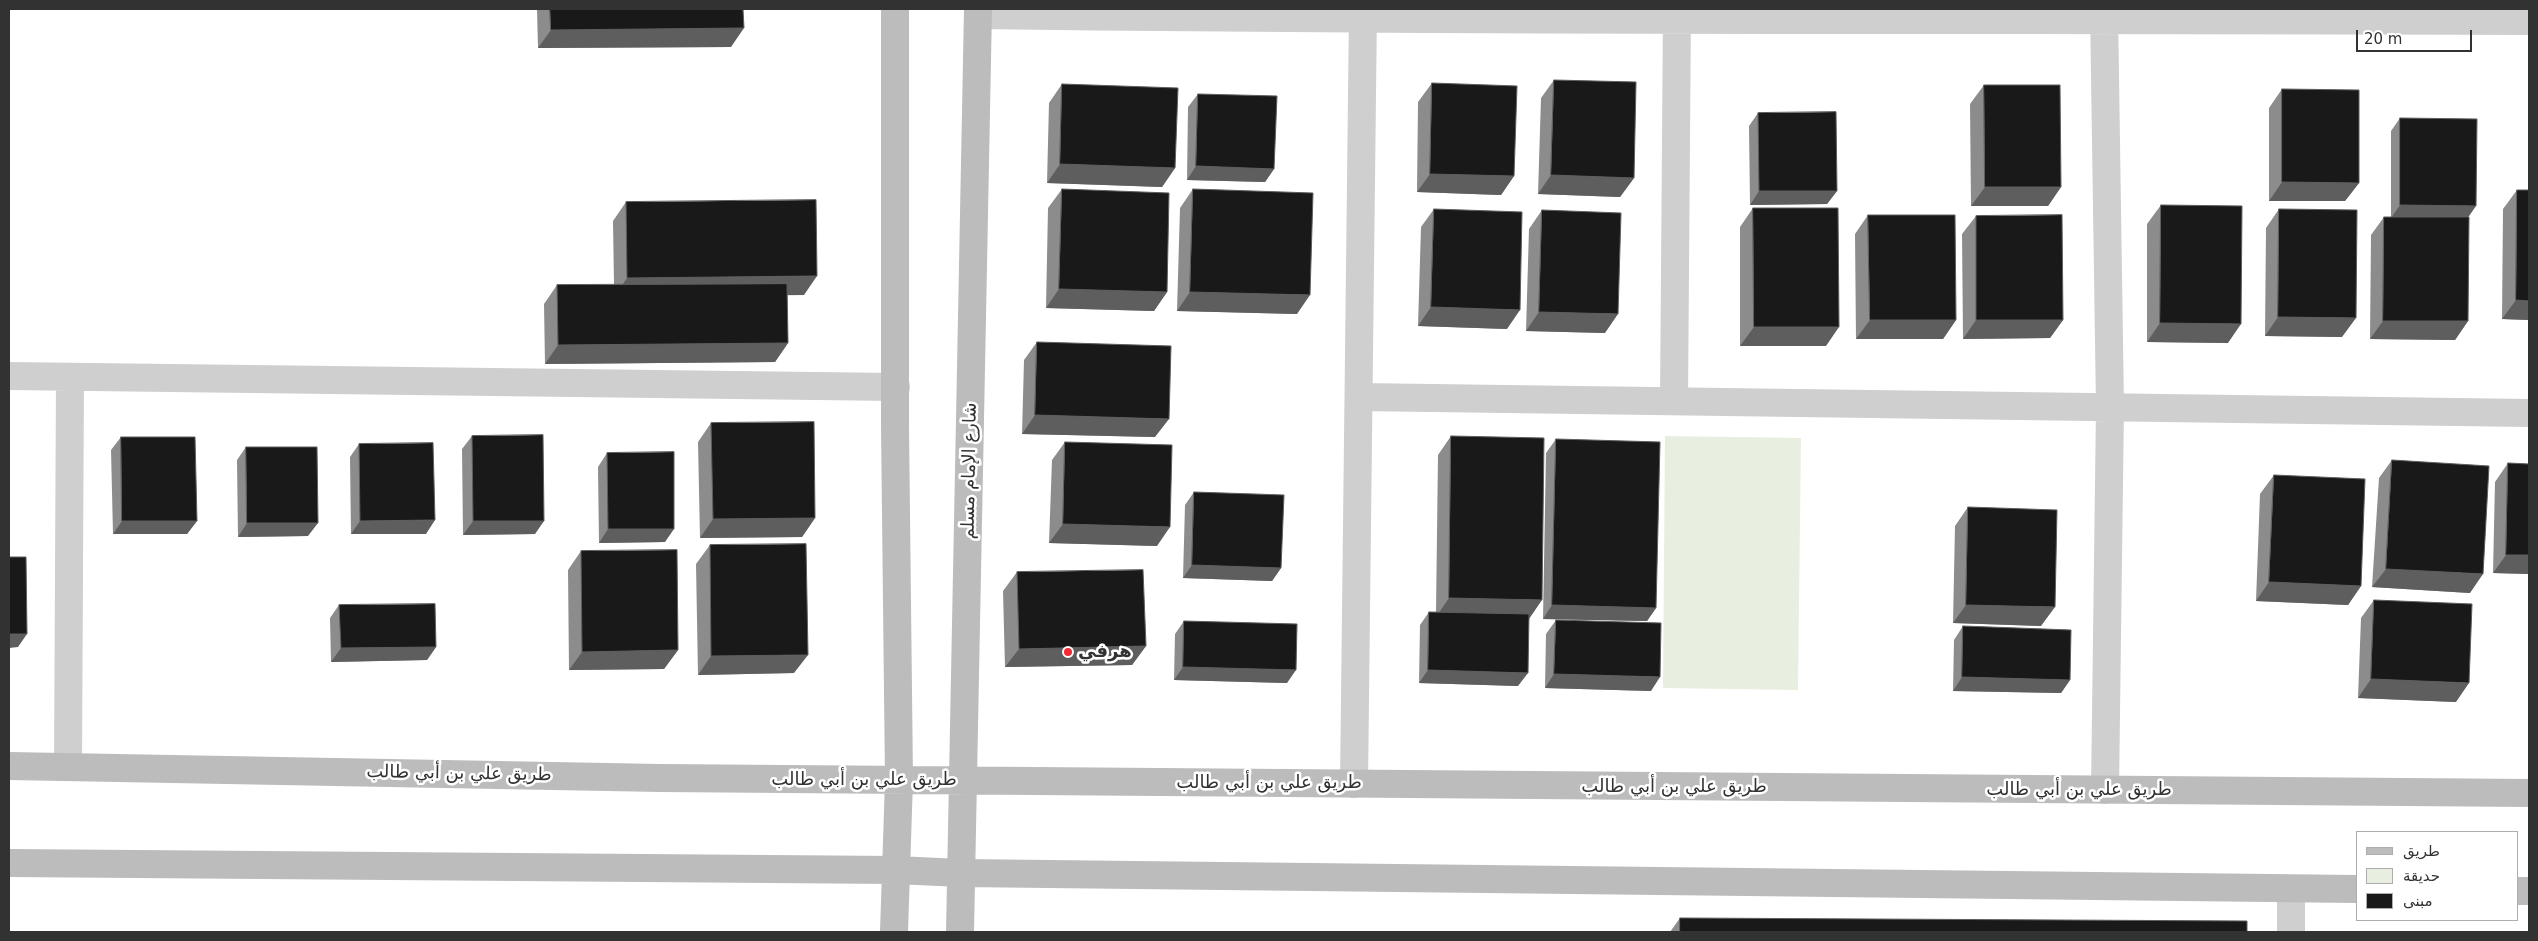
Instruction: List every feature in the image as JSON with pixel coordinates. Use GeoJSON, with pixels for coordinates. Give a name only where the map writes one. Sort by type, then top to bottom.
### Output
{"type":"FeatureCollection","features":[{"type":"Feature","properties":{"kind":"main road"},"geometry":{"type":"LineString","coordinates":[[894,932],[899,780],[895,9]]}},
{"type":"Feature","properties":{"kind":"main road","name":"شارع الإمام مسلم"},"geometry":{"type":"LineString","coordinates":[[960,932],[965,781],[978,12]]}},
{"type":"Feature","properties":{"kind":"main road","name":"طريق علي بن أبي طالب"},"geometry":{"type":"LineString","coordinates":[[9,766],[965,781],[2529,793]]}},
{"type":"Feature","properties":{"kind":"main road"},"geometry":{"type":"LineString","coordinates":[[9,863],[896,870],[961,873],[2356,889]]}},
{"type":"Feature","properties":{"kind":"street"},"geometry":{"type":"LineString","coordinates":[[978,12],[2104,14],[2529,21]]}},
{"type":"Feature","properties":{"kind":"street"},"geometry":{"type":"LineString","coordinates":[[1354,784],[1363,14]]}},
{"type":"Feature","properties":{"kind":"street"},"geometry":{"type":"LineString","coordinates":[[1674,401],[1677,14]]}},
{"type":"Feature","properties":{"kind":"street"},"geometry":{"type":"LineString","coordinates":[[2104,14],[2110,407],[2105,790]]}},
{"type":"Feature","properties":{"kind":"street"},"geometry":{"type":"LineString","coordinates":[[9,376],[896,387]]}},
{"type":"Feature","properties":{"kind":"street"},"geometry":{"type":"LineString","coordinates":[[68,767],[70,377]]}},
{"type":"Feature","properties":{"kind":"street"},"geometry":{"type":"LineString","coordinates":[[1359,397],[2529,413]]}},
{"type":"Feature","properties":{"kind":"street"},"geometry":{"type":"LineString","coordinates":[[2291,889],[2291,932]]}},
{"type":"Feature","properties":{"kind":"green space"},"geometry":{"type":"Polygon","coordinates":[[[1665,436],[1801,438],[1798,690],[1663,688],[1665,436]]]}},
{"type":"Feature","properties":{"kind":"building"},"geometry":{"type":"Polygon","coordinates":[[[550,9],[743,9],[744,28],[551,30],[550,9]]]}},
{"type":"Feature","properties":{"kind":"building"},"geometry":{"type":"Polygon","coordinates":[[[1554,80],[1636,82],[1634,178],[1551,175],[1554,80]]]}},
{"type":"Feature","properties":{"kind":"building"},"geometry":{"type":"Polygon","coordinates":[[[1432,83],[1517,86],[1514,176],[1430,174],[1432,83]]]}},
{"type":"Feature","properties":{"kind":"building"},"geometry":{"type":"Polygon","coordinates":[[[1062,84],[1178,88],[1175,168],[1060,164],[1062,84]]]}},
{"type":"Feature","properties":{"kind":"building"},"geometry":{"type":"Polygon","coordinates":[[[1984,85],[2060,85],[2061,187],[1985,187],[1984,85]]]}},
{"type":"Feature","properties":{"kind":"building"},"geometry":{"type":"Polygon","coordinates":[[[2282,89],[2359,90],[2359,183],[2282,182],[2282,89]]]}},
{"type":"Feature","properties":{"kind":"building"},"geometry":{"type":"Polygon","coordinates":[[[1198,94],[1277,96],[1274,169],[1196,166],[1198,94]]]}},
{"type":"Feature","properties":{"kind":"building"},"geometry":{"type":"Polygon","coordinates":[[[1836,112],[1837,191],[1759,191],[1758,113],[1836,112]]]}},
{"type":"Feature","properties":{"kind":"building"},"geometry":{"type":"Polygon","coordinates":[[[2400,118],[2477,119],[2476,206],[2400,205],[2400,118]]]}},
{"type":"Feature","properties":{"kind":"building"},"geometry":{"type":"Polygon","coordinates":[[[1062,189],[1169,193],[1167,292],[1059,289],[1062,189]]]}},
{"type":"Feature","properties":{"kind":"building"},"geometry":{"type":"Polygon","coordinates":[[[1193,189],[1313,193],[1310,295],[1190,292],[1193,189]]]}},
{"type":"Feature","properties":{"kind":"building"},"geometry":{"type":"Polygon","coordinates":[[[2517,190],[2529,190],[2529,301],[2516,300],[2517,190]]]}},
{"type":"Feature","properties":{"kind":"building"},"geometry":{"type":"Polygon","coordinates":[[[816,200],[817,276],[627,278],[626,202],[816,200]]]}},
{"type":"Feature","properties":{"kind":"building"},"geometry":{"type":"Polygon","coordinates":[[[2161,205],[2242,206],[2241,324],[2160,323],[2161,205]]]}},
{"type":"Feature","properties":{"kind":"building"},"geometry":{"type":"Polygon","coordinates":[[[1753,208],[1838,208],[1839,327],[1754,327],[1753,208]]]}},
{"type":"Feature","properties":{"kind":"building"},"geometry":{"type":"Polygon","coordinates":[[[1434,209],[1522,212],[1520,310],[1431,307],[1434,209]]]}},
{"type":"Feature","properties":{"kind":"building"},"geometry":{"type":"Polygon","coordinates":[[[2279,209],[2357,210],[2356,318],[2278,317],[2279,209]]]}},
{"type":"Feature","properties":{"kind":"building"},"geometry":{"type":"Polygon","coordinates":[[[1542,210],[1621,213],[1618,314],[1539,312],[1542,210]]]}},
{"type":"Feature","properties":{"kind":"building"},"geometry":{"type":"Polygon","coordinates":[[[1868,215],[1955,215],[1956,320],[1870,320],[1868,215]]]}},
{"type":"Feature","properties":{"kind":"building"},"geometry":{"type":"Polygon","coordinates":[[[2062,215],[2063,320],[1976,320],[1976,216],[2062,215]]]}},
{"type":"Feature","properties":{"kind":"building"},"geometry":{"type":"Polygon","coordinates":[[[2384,217],[2469,217],[2468,321],[2383,321],[2384,217]]]}},
{"type":"Feature","properties":{"kind":"building"},"geometry":{"type":"Polygon","coordinates":[[[787,284],[788,343],[558,345],[557,285],[787,284]]]}},
{"type":"Feature","properties":{"kind":"building"},"geometry":{"type":"Polygon","coordinates":[[[1037,342],[1171,346],[1169,419],[1035,415],[1037,342]]]}},
{"type":"Feature","properties":{"kind":"building"},"geometry":{"type":"Polygon","coordinates":[[[814,422],[815,518],[713,519],[711,423],[814,422]]]}},
{"type":"Feature","properties":{"kind":"building"},"geometry":{"type":"Polygon","coordinates":[[[543,435],[544,521],[473,521],[472,436],[543,435]]]}},
{"type":"Feature","properties":{"kind":"building"},"geometry":{"type":"Polygon","coordinates":[[[1451,436],[1544,438],[1542,600],[1449,598],[1451,436]]]}},
{"type":"Feature","properties":{"kind":"building"},"geometry":{"type":"Polygon","coordinates":[[[121,437],[195,437],[197,521],[122,521],[121,437]]]}},
{"type":"Feature","properties":{"kind":"building"},"geometry":{"type":"Polygon","coordinates":[[[1556,439],[1660,442],[1656,608],[1552,605],[1556,439]]]}},
{"type":"Feature","properties":{"kind":"building"},"geometry":{"type":"Polygon","coordinates":[[[1065,442],[1172,445],[1170,527],[1063,524],[1065,442]]]}},
{"type":"Feature","properties":{"kind":"building"},"geometry":{"type":"Polygon","coordinates":[[[433,443],[435,520],[360,521],[359,444],[433,443]]]}},
{"type":"Feature","properties":{"kind":"building"},"geometry":{"type":"Polygon","coordinates":[[[246,447],[317,447],[318,523],[247,523],[246,447]]]}},
{"type":"Feature","properties":{"kind":"building"},"geometry":{"type":"Polygon","coordinates":[[[674,452],[674,529],[608,529],[607,453],[674,452]]]}},
{"type":"Feature","properties":{"kind":"building"},"geometry":{"type":"Polygon","coordinates":[[[2392,460],[2489,466],[2483,574],[2386,569],[2392,460]]]}},
{"type":"Feature","properties":{"kind":"building"},"geometry":{"type":"Polygon","coordinates":[[[2508,463],[2529,464],[2529,555],[2506,555],[2508,463]]]}},
{"type":"Feature","properties":{"kind":"building"},"geometry":{"type":"Polygon","coordinates":[[[2274,475],[2365,479],[2361,586],[2269,582],[2274,475]]]}},
{"type":"Feature","properties":{"kind":"building"},"geometry":{"type":"Polygon","coordinates":[[[1194,492],[1284,495],[1281,568],[1192,565],[1194,492]]]}},
{"type":"Feature","properties":{"kind":"building"},"geometry":{"type":"Polygon","coordinates":[[[1968,507],[2057,510],[2055,607],[1966,605],[1968,507]]]}},
{"type":"Feature","properties":{"kind":"building"},"geometry":{"type":"Polygon","coordinates":[[[806,544],[808,655],[711,656],[710,545],[806,544]]]}},
{"type":"Feature","properties":{"kind":"building"},"geometry":{"type":"Polygon","coordinates":[[[677,550],[678,650],[582,652],[581,551],[677,550]]]}},
{"type":"Feature","properties":{"kind":"building"},"geometry":{"type":"Polygon","coordinates":[[[9,557],[26,557],[27,634],[9,634],[9,557]]]}},
{"type":"Feature","properties":{"kind":"building"},"geometry":{"type":"Polygon","coordinates":[[[1143,570],[1146,646],[1019,649],[1017,572],[1143,570]]]}},
{"type":"Feature","properties":{"kind":"building"},"geometry":{"type":"Polygon","coordinates":[[[2374,600],[2472,604],[2469,683],[2371,679],[2374,600]]]}},
{"type":"Feature","properties":{"kind":"building"},"geometry":{"type":"Polygon","coordinates":[[[435,604],[436,647],[341,648],[339,605],[435,604]]]}},
{"type":"Feature","properties":{"kind":"building"},"geometry":{"type":"Polygon","coordinates":[[[1429,612],[1529,614],[1528,673],[1428,670],[1429,612]]]}},
{"type":"Feature","properties":{"kind":"building"},"geometry":{"type":"Polygon","coordinates":[[[1556,620],[1661,623],[1660,677],[1554,674],[1556,620]]]}},
{"type":"Feature","properties":{"kind":"building"},"geometry":{"type":"Polygon","coordinates":[[[1184,621],[1297,624],[1296,670],[1183,667],[1184,621]]]}},
{"type":"Feature","properties":{"kind":"building"},"geometry":{"type":"Polygon","coordinates":[[[1963,626],[2071,630],[2070,680],[1962,677],[1963,626]]]}},
{"type":"Feature","properties":{"kind":"building"},"geometry":{"type":"Polygon","coordinates":[[[1680,918],[2247,921],[2247,932],[1680,932],[1680,918]]]}},
{"type":"Feature","properties":{"kind":"place","name":"هرفي"},"geometry":{"type":"Point","coordinates":[1068,652]}}]}
